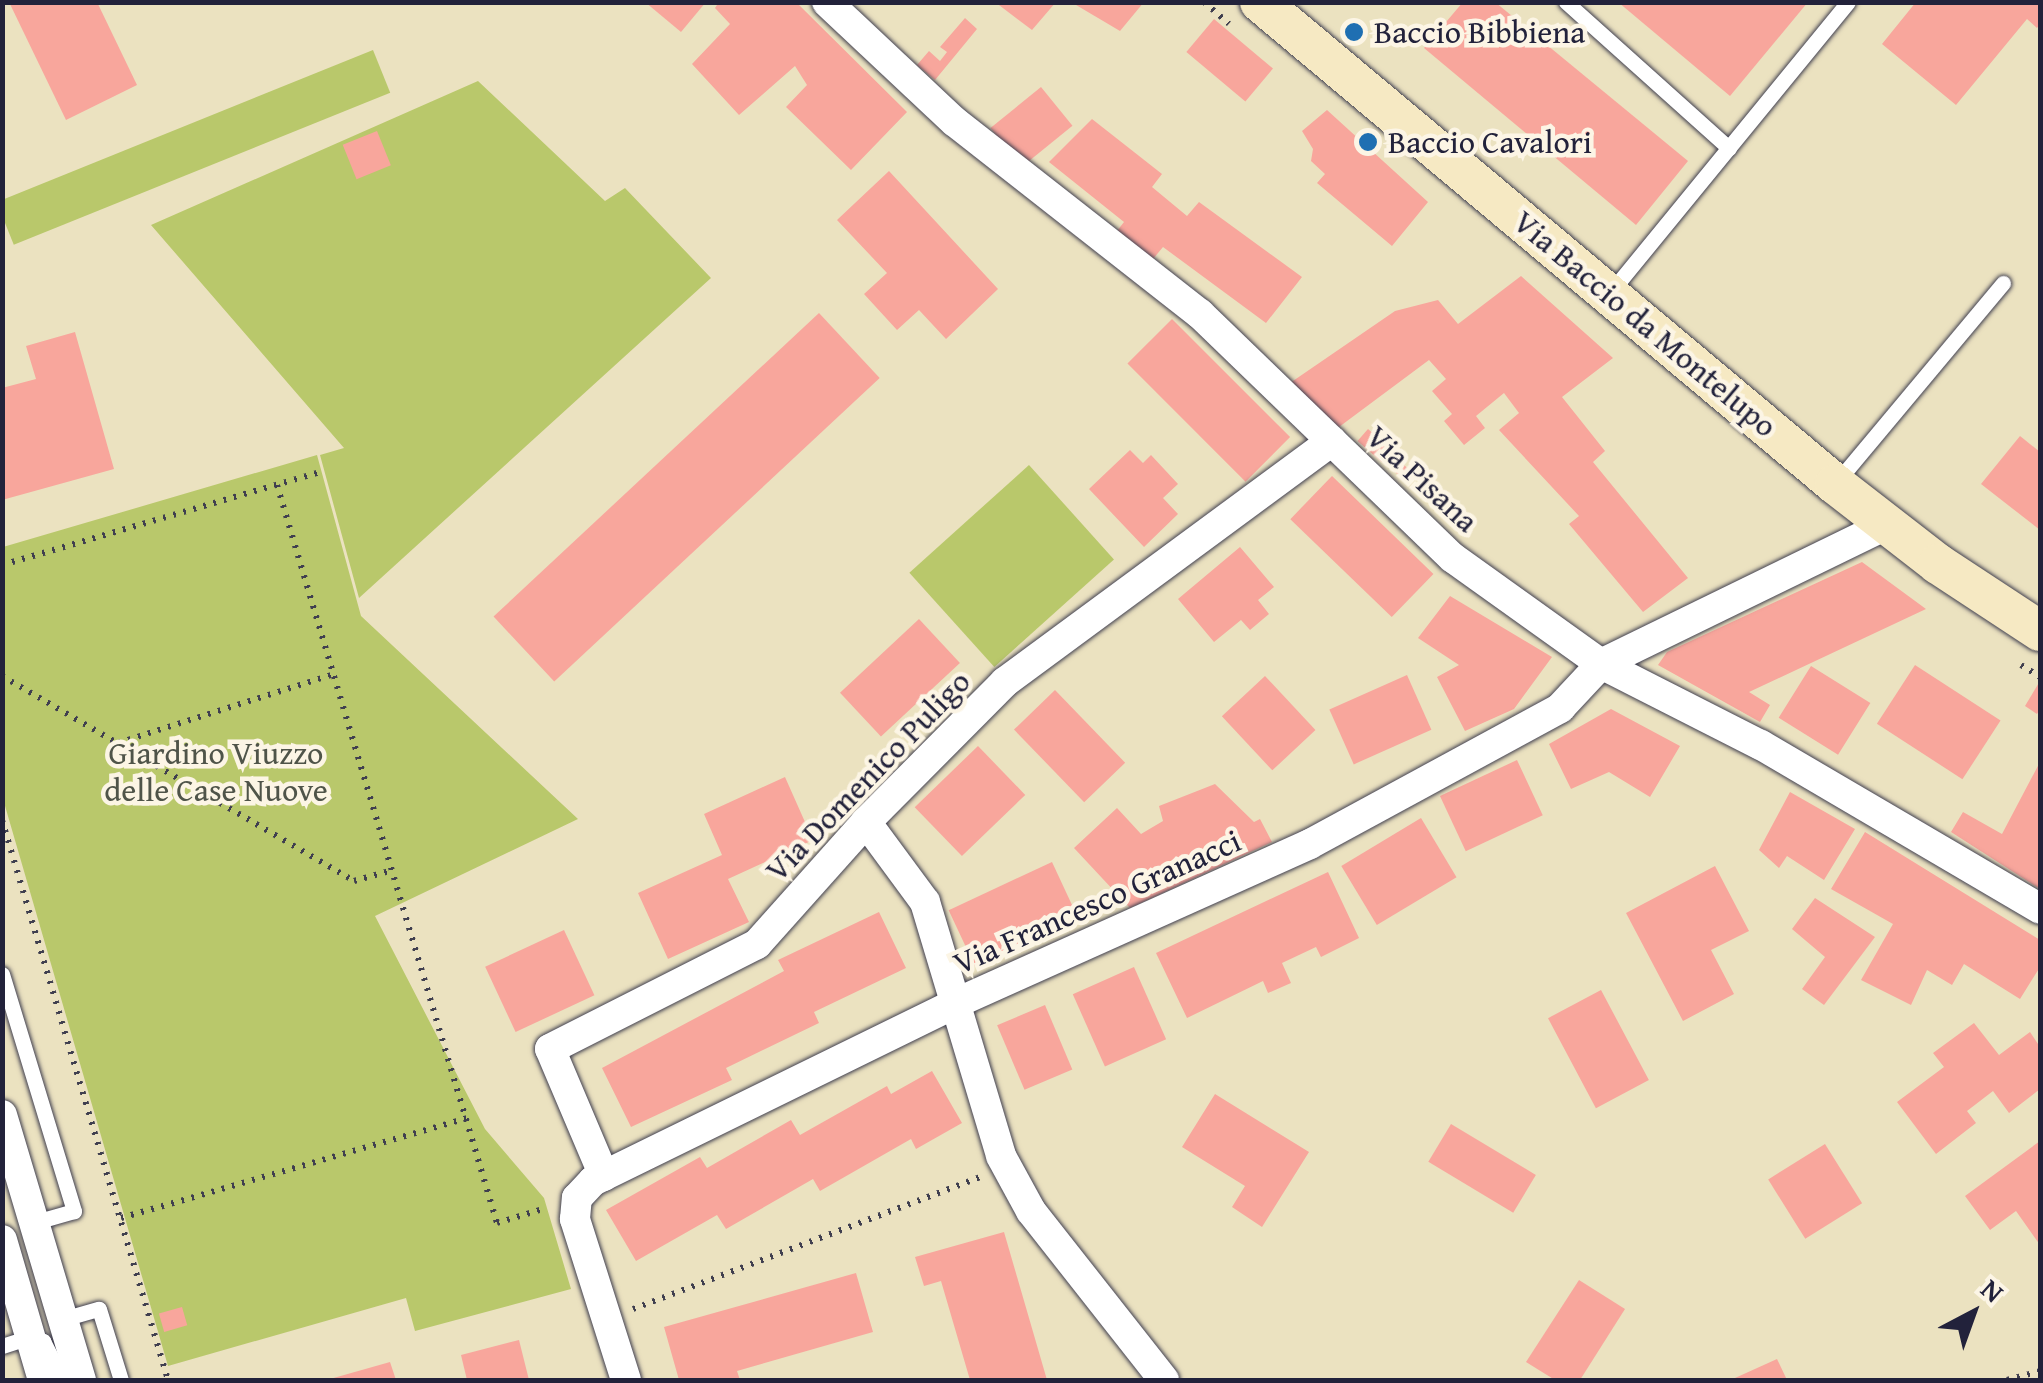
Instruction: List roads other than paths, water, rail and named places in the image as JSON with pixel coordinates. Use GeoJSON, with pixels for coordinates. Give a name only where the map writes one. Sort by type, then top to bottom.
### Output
{"type":"FeatureCollection","features":[{"type":"Feature","properties":{"kind":"street","name":"Via Pisana"},"geometry":{"type":"LineString","coordinates":[[827,2],[954,122],[1200,314],[1453,558],[1601,664],[1761,745],[2040,908]]}},
{"type":"Feature","properties":{"kind":"street","name":"Via Baccio da Montelupo"},"geometry":{"type":"LineString","coordinates":[[1260,2],[1835,484],[2040,631]]}},
{"type":"Feature","properties":{"kind":"street","name":"Via Domenico Puligo"},"geometry":{"type":"LineString","coordinates":[[604,1176],[550,1049],[757,944],[866,822],[1006,682],[1332,441]]}},
{"type":"Feature","properties":{"kind":"street"},"geometry":{"type":"LineString","coordinates":[[1601,664],[1886,524]]}},
{"type":"Feature","properties":{"kind":"street","name":"Via Francesco Granacci"},"geometry":{"type":"LineString","coordinates":[[626,1380],[575,1219],[576,1202],[604,1176],[954,1004],[1310,844],[1560,708],[1601,664]]}},
{"type":"Feature","properties":{"kind":"street"},"geometry":{"type":"LineString","coordinates":[[866,822],[920,891],[1008,1167],[1031,1211],[1164,1380]]}},
{"type":"Feature","properties":{"kind":"street"},"geometry":{"type":"LineString","coordinates":[[2,1114],[8,1147],[35,1222],[80,1380]]}},
{"type":"Feature","properties":{"kind":"street"},"geometry":{"type":"LineString","coordinates":[[2,1240],[16,1342],[43,1380]]}},
{"type":"Feature","properties":{"kind":"lane"},"geometry":{"type":"LineString","coordinates":[[1566,2],[1729,148]]}},
{"type":"Feature","properties":{"kind":"lane"},"geometry":{"type":"LineString","coordinates":[[1608,294],[1848,2]]}},
{"type":"Feature","properties":{"kind":"lane"},"geometry":{"type":"LineString","coordinates":[[1835,484],[2003,283]]}},
{"type":"Feature","properties":{"kind":"lane"},"geometry":{"type":"LineString","coordinates":[[2,974],[74,1211],[35,1222]]}},
{"type":"Feature","properties":{"kind":"lane"},"geometry":{"type":"LineString","coordinates":[[63,1319],[99,1309],[121,1380]]}},
{"type":"Feature","properties":{"kind":"lane"},"geometry":{"type":"LineString","coordinates":[[16,1342],[50,1346],[63,1380]]}},
{"type":"Feature","properties":{"kind":"place","name":"Baccio Bibbiena"},"geometry":{"type":"Point","coordinates":[1354,32]}},
{"type":"Feature","properties":{"kind":"place","name":"Baccio Cavalori"},"geometry":{"type":"Point","coordinates":[1368,142]}},
{"type":"Feature","properties":{"kind":"park label","name":"Giardino Viuzzo delle Case Nuove"},"geometry":{"type":"Point","coordinates":[216,772]}}]}
